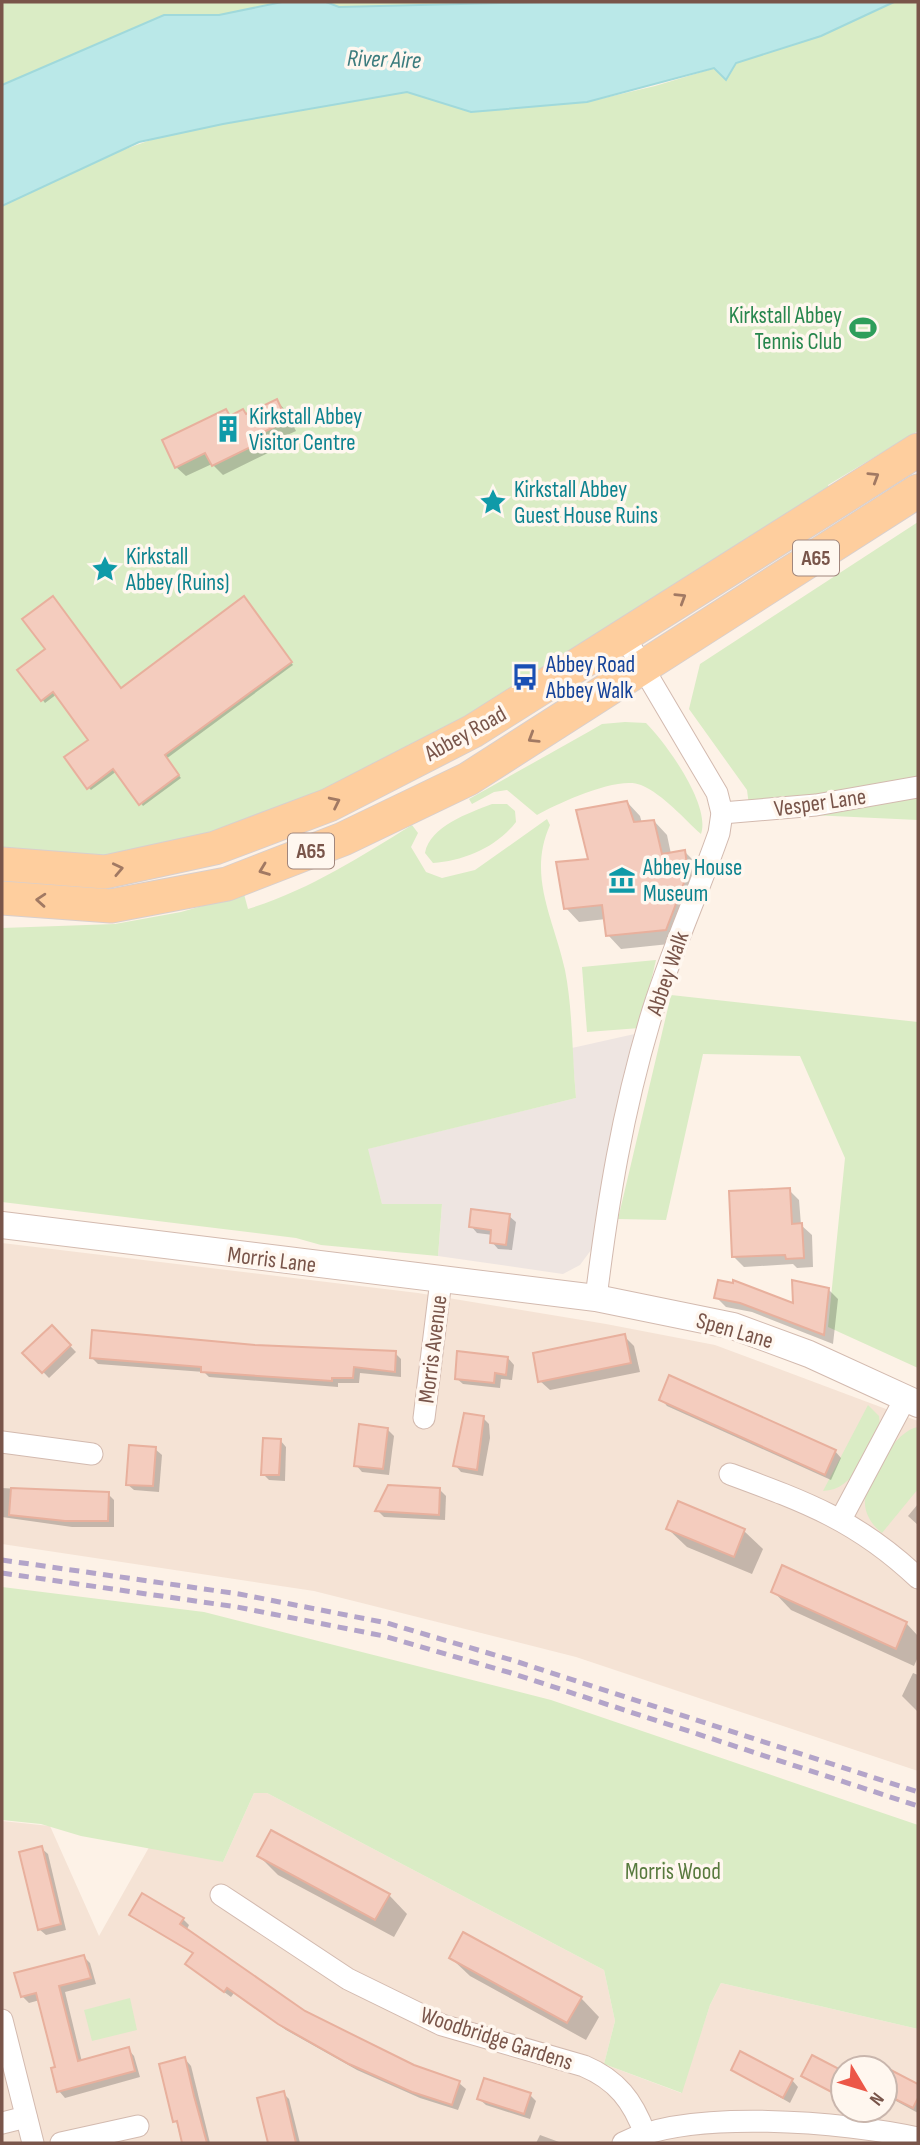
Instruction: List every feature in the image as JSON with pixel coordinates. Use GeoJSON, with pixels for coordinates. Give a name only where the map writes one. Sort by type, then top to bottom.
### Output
{"type":"FeatureCollection","features":[{"type":"Feature","properties":{"kind":"main road","name":"Abbey Road"},"geometry":{"type":"LineString","coordinates":[[2,864],[105,872],[215,848],[329,806],[473,731],[918,450]]}},
{"type":"Feature","properties":{"kind":"main road","name":"A65"},"geometry":{"type":"LineString","coordinates":[[2,898],[111,906],[227,884],[343,839],[468,779],[918,491]]}},
{"type":"Feature","properties":{"kind":"street"},"geometry":{"type":"LineString","coordinates":[[623,634],[717,793],[722,813]]}},
{"type":"Feature","properties":{"kind":"street","name":"Vesper Lane"},"geometry":{"type":"LineString","coordinates":[[722,813],[816,805],[918,787]]}},
{"type":"Feature","properties":{"kind":"street","name":"Abbey Walk"},"geometry":{"type":"LineString","coordinates":[[596,1298],[611,1180],[650,1019],[719,834],[722,813]]}},
{"type":"Feature","properties":{"kind":"street","name":"Morris Lane"},"geometry":{"type":"LineString","coordinates":[[2,1225],[441,1280],[542,1290]]}},
{"type":"Feature","properties":{"kind":"street","name":"Morris Avenue"},"geometry":{"type":"LineString","coordinates":[[424,1418],[441,1280]]}},
{"type":"Feature","properties":{"kind":"street","name":"Spen Lane"},"geometry":{"type":"LineString","coordinates":[[542,1290],[596,1298],[733,1326],[810,1354],[912,1401]]}},
{"type":"Feature","properties":{"kind":"street"},"geometry":{"type":"LineString","coordinates":[[841,1519],[912,1401]]}},
{"type":"Feature","properties":{"kind":"street"},"geometry":{"type":"LineString","coordinates":[[2,1442],[92,1454]]}},
{"type":"Feature","properties":{"kind":"street"},"geometry":{"type":"LineString","coordinates":[[730,1474],[810,1503],[841,1519],[873,1539],[918,1578]]}},
{"type":"Feature","properties":{"kind":"street","name":"Woodbridge Gardens"},"geometry":{"type":"LineString","coordinates":[[221,1895],[348,1979],[442,2025],[584,2066],[606,2075],[634,2105],[645,2134]]}},
{"type":"Feature","properties":{"kind":"street"},"geometry":{"type":"LineString","coordinates":[[2,2020],[33,2143]]}},
{"type":"Feature","properties":{"kind":"street"},"geometry":{"type":"LineString","coordinates":[[2,2123],[26,2116]]}},
{"type":"Feature","properties":{"kind":"street"},"geometry":{"type":"LineString","coordinates":[[623,2143],[645,2134],[676,2127],[783,2123],[846,2127],[918,2138]]}},
{"type":"Feature","properties":{"kind":"street"},"geometry":{"type":"LineString","coordinates":[[61,2143],[138,2126]]}},
{"type":"Feature","properties":{"kind":"shaded area"},"geometry":{"type":"Polygon","coordinates":[[[639,1033],[597,1232],[591,1250],[580,1265],[563,1274],[438,1256],[442,1204],[382,1204],[367,1149],[576,1098],[572,1048],[639,1033]]]}},
{"type":"Feature","properties":{"kind":"shaded area"},"geometry":{"type":"Polygon","coordinates":[[[2,1243],[418,1293],[715,1345],[918,1421],[918,1771],[576,1657],[314,1591],[2,1544],[2,1243]]]}},
{"type":"Feature","properties":{"kind":"shaded area"},"geometry":{"type":"Polygon","coordinates":[[[254,1793],[267,1793],[604,1970],[615,2021],[604,2064],[681,2093],[710,2005],[721,1983],[918,2029],[918,2143],[2,2143],[2,1821],[50,1826],[99,1936],[152,1842],[223,1862],[254,1793]]]}},
{"type":"Feature","properties":{"kind":"green space"},"geometry":{"type":"Polygon","coordinates":[[[2,2],[282,2],[219,15],[164,15],[2,85],[2,2]]]}},
{"type":"Feature","properties":{"kind":"green space"},"geometry":{"type":"Polygon","coordinates":[[[326,2],[466,2],[466,6],[339,7],[326,2]]]}},
{"type":"Feature","properties":{"kind":"green space"},"geometry":{"type":"Polygon","coordinates":[[[894,2],[918,2],[918,431],[828,485],[830,502],[425,745],[305,807],[104,864],[2,855],[2,206],[58,173],[218,116],[407,92],[471,112],[587,102],[655,86],[821,36],[894,2]]]}},
{"type":"Feature","properties":{"kind":"green space"},"geometry":{"type":"Polygon","coordinates":[[[918,522],[918,820],[811,815],[751,821],[747,790],[689,709],[700,664],[918,522]]]}},
{"type":"Feature","properties":{"kind":"green space"},"geometry":{"type":"Polygon","coordinates":[[[646,723],[675,759],[699,807],[701,834],[658,795],[641,785],[631,783],[589,792],[537,815],[507,790],[494,792],[472,804],[469,799],[602,724],[646,723]]]}},
{"type":"Feature","properties":{"kind":"green space"},"geometry":{"type":"Polygon","coordinates":[[[492,804],[507,804],[515,811],[516,822],[508,831],[490,845],[468,856],[433,863],[425,853],[434,835],[452,822],[492,804]]]}},
{"type":"Feature","properties":{"kind":"green space"},"geometry":{"type":"Polygon","coordinates":[[[547,819],[550,825],[541,862],[542,880],[568,986],[576,1098],[368,1149],[382,1204],[442,1204],[438,1256],[321,1245],[296,1238],[2,1202],[2,928],[115,924],[181,912],[244,894],[248,909],[312,883],[412,825],[418,833],[411,847],[426,872],[442,878],[475,870],[547,819]]]}},
{"type":"Feature","properties":{"kind":"green space"},"geometry":{"type":"Polygon","coordinates":[[[656,960],[640,1028],[587,1032],[582,967],[656,960]]]}},
{"type":"Feature","properties":{"kind":"green space"},"geometry":{"type":"Polygon","coordinates":[[[671,995],[918,1022],[918,1368],[828,1327],[845,1158],[800,1056],[703,1054],[666,1220],[618,1219],[671,995]]]}},
{"type":"Feature","properties":{"kind":"green space"},"geometry":{"type":"Polygon","coordinates":[[[868,1405],[879,1416],[880,1425],[865,1457],[844,1484],[823,1491],[868,1405]]]}},
{"type":"Feature","properties":{"kind":"green space"},"geometry":{"type":"Polygon","coordinates":[[[918,1427],[918,1489],[882,1533],[867,1514],[867,1491],[884,1456],[909,1430],[918,1427]]]}},
{"type":"Feature","properties":{"kind":"green space","name":"Morris Wood"},"geometry":{"type":"Polygon","coordinates":[[[2,1587],[204,1612],[551,1700],[918,1825],[918,2029],[721,1983],[710,2005],[682,2093],[604,2064],[615,2021],[604,1970],[267,1793],[254,1793],[223,1862],[81,1836],[41,1824],[2,1820],[2,1587]]]}},
{"type":"Feature","properties":{"kind":"green space"},"geometry":{"type":"Polygon","coordinates":[[[130,1998],[137,2030],[92,2041],[84,2010],[130,1998]]]}},
{"type":"Feature","properties":{"kind":"water","name":"River Aire"},"geometry":{"type":"Polygon","coordinates":[[[282,2],[326,2],[339,7],[544,2],[894,2],[821,36],[736,63],[726,80],[714,68],[587,102],[471,112],[407,92],[223,124],[139,142],[2,206],[2,85],[164,15],[219,15],[282,2]]]}},
{"type":"Feature","properties":{"kind":"building","name":"Kirkstall Abbey Visitor Centre"},"geometry":{"type":"Polygon","coordinates":[[[277,399],[287,421],[255,436],[259,443],[212,466],[205,453],[175,468],[162,440],[226,409],[230,416],[243,409],[246,414],[277,399]]]}},
{"type":"Feature","properties":{"kind":"building"},"geometry":{"type":"Polygon","coordinates":[[[53,596],[121,688],[244,596],[292,662],[165,755],[179,775],[139,805],[113,769],[87,789],[64,757],[88,740],[53,692],[41,701],[17,670],[45,649],[22,619],[53,596]]]}},
{"type":"Feature","properties":{"kind":"building"},"geometry":{"type":"Polygon","coordinates":[[[627,801],[634,822],[654,820],[662,854],[685,850],[688,872],[666,930],[606,936],[602,905],[564,909],[556,862],[588,859],[576,810],[627,801]]]}},
{"type":"Feature","properties":{"kind":"building"},"geometry":{"type":"Polygon","coordinates":[[[790,1188],[792,1224],[802,1223],[804,1258],[786,1259],[785,1255],[732,1257],[729,1191],[790,1188]]]}},
{"type":"Feature","properties":{"kind":"building"},"geometry":{"type":"Polygon","coordinates":[[[471,1209],[510,1214],[506,1245],[490,1243],[491,1230],[469,1227],[471,1209]]]}},
{"type":"Feature","properties":{"kind":"building"},"geometry":{"type":"Polygon","coordinates":[[[718,1280],[733,1283],[733,1280],[793,1303],[792,1280],[829,1288],[824,1335],[740,1303],[714,1298],[718,1280]]]}},
{"type":"Feature","properties":{"kind":"building"},"geometry":{"type":"Polygon","coordinates":[[[52,1325],[71,1345],[42,1373],[22,1353],[52,1325]]]}},
{"type":"Feature","properties":{"kind":"building"},"geometry":{"type":"Polygon","coordinates":[[[92,1330],[255,1345],[396,1351],[395,1372],[354,1367],[353,1378],[332,1378],[332,1381],[201,1372],[201,1367],[90,1358],[92,1330]]]}},
{"type":"Feature","properties":{"kind":"building"},"geometry":{"type":"Polygon","coordinates":[[[625,1334],[631,1363],[538,1382],[533,1353],[625,1334]]]}},
{"type":"Feature","properties":{"kind":"building"},"geometry":{"type":"Polygon","coordinates":[[[457,1351],[508,1357],[506,1375],[495,1373],[494,1383],[455,1379],[457,1351]]]}},
{"type":"Feature","properties":{"kind":"building"},"geometry":{"type":"Polygon","coordinates":[[[669,1375],[836,1450],[825,1475],[659,1400],[669,1375]]]}},
{"type":"Feature","properties":{"kind":"building"},"geometry":{"type":"Polygon","coordinates":[[[464,1413],[484,1416],[477,1470],[453,1466],[464,1413]]]}},
{"type":"Feature","properties":{"kind":"building"},"geometry":{"type":"Polygon","coordinates":[[[359,1424],[388,1428],[383,1469],[354,1466],[359,1424]]]}},
{"type":"Feature","properties":{"kind":"building"},"geometry":{"type":"Polygon","coordinates":[[[263,1438],[281,1439],[279,1475],[261,1475],[263,1438]]]}},
{"type":"Feature","properties":{"kind":"building"},"geometry":{"type":"Polygon","coordinates":[[[129,1445],[156,1447],[153,1486],[126,1485],[129,1445]]]}},
{"type":"Feature","properties":{"kind":"building"},"geometry":{"type":"Polygon","coordinates":[[[388,1485],[440,1488],[439,1515],[375,1511],[388,1485]]]}},
{"type":"Feature","properties":{"kind":"building"},"geometry":{"type":"Polygon","coordinates":[[[11,1488],[109,1492],[108,1521],[65,1521],[9,1515],[11,1488]]]}},
{"type":"Feature","properties":{"kind":"building"},"geometry":{"type":"Polygon","coordinates":[[[678,1501],[745,1529],[734,1557],[666,1529],[678,1501]]]}},
{"type":"Feature","properties":{"kind":"building"},"geometry":{"type":"Polygon","coordinates":[[[782,1565],[907,1622],[896,1649],[771,1592],[782,1565]]]}},
{"type":"Feature","properties":{"kind":"building"},"geometry":{"type":"Polygon","coordinates":[[[271,1830],[390,1894],[375,1920],[257,1856],[271,1830]]]}},
{"type":"Feature","properties":{"kind":"building"},"geometry":{"type":"Polygon","coordinates":[[[42,1846],[61,1924],[38,1930],[19,1852],[42,1846]]]}},
{"type":"Feature","properties":{"kind":"building"},"geometry":{"type":"Polygon","coordinates":[[[142,1893],[184,1918],[180,1924],[305,2011],[414,2065],[460,2081],[452,2105],[412,2092],[349,2064],[278,2024],[227,1988],[224,1992],[185,1964],[193,1953],[129,1915],[142,1893]]]}},
{"type":"Feature","properties":{"kind":"building"},"geometry":{"type":"Polygon","coordinates":[[[463,1932],[582,1997],[567,2023],[449,1958],[463,1932]]]}},
{"type":"Feature","properties":{"kind":"building"},"geometry":{"type":"Polygon","coordinates":[[[84,1955],[91,1978],[59,1986],[78,2061],[129,2047],[135,2071],[57,2092],[51,2068],[55,2067],[36,1993],[21,1997],[14,1973],[84,1955]]]}},
{"type":"Feature","properties":{"kind":"building"},"geometry":{"type":"Polygon","coordinates":[[[740,2051],[793,2079],[783,2098],[731,2070],[740,2051]]]}},
{"type":"Feature","properties":{"kind":"building"},"geometry":{"type":"Polygon","coordinates":[[[812,2055],[829,2064],[829,2091],[801,2076],[812,2055]]]}},
{"type":"Feature","properties":{"kind":"building"},"geometry":{"type":"Polygon","coordinates":[[[185,2057],[207,2143],[182,2143],[177,2121],[173,2122],[159,2064],[185,2057]]]}},
{"type":"Feature","properties":{"kind":"building"},"geometry":{"type":"Polygon","coordinates":[[[899,2074],[918,2084],[918,2098],[913,2108],[899,2101],[899,2074]]]}},
{"type":"Feature","properties":{"kind":"building"},"geometry":{"type":"Polygon","coordinates":[[[484,2078],[531,2093],[524,2114],[477,2099],[484,2078]]]}},
{"type":"Feature","properties":{"kind":"building"},"geometry":{"type":"Polygon","coordinates":[[[284,2091],[296,2143],[268,2143],[257,2098],[284,2091]]]}},
{"type":"Feature","properties":{"kind":"railway"},"geometry":{"type":"LineString","coordinates":[[2,1560],[239,1594],[387,1623],[515,1661],[918,1792]]}},
{"type":"Feature","properties":{"kind":"railway"},"geometry":{"type":"LineString","coordinates":[[2,1573],[237,1607],[384,1636],[511,1673],[918,1806]]}},
{"type":"Feature","properties":{"kind":"place","name":"Kirkstall Abbey Tennis Club"},"geometry":{"type":"Point","coordinates":[863,328]}},
{"type":"Feature","properties":{"kind":"place","name":"Kirkstall Abbey Visitor Centre"},"geometry":{"type":"Point","coordinates":[228,429]}},
{"type":"Feature","properties":{"kind":"place","name":"Kirkstall Abbey Guest House Ruins"},"geometry":{"type":"Point","coordinates":[493,502]}},
{"type":"Feature","properties":{"kind":"place","name":"Kirkstall Abbey (Ruins)"},"geometry":{"type":"Point","coordinates":[105,569]}},
{"type":"Feature","properties":{"kind":"place","name":"Abbey Road Abbey Walk"},"geometry":{"type":"Point","coordinates":[525,677]}},
{"type":"Feature","properties":{"kind":"place","name":"Abbey House Museum"},"geometry":{"type":"Point","coordinates":[622,880]}}]}
